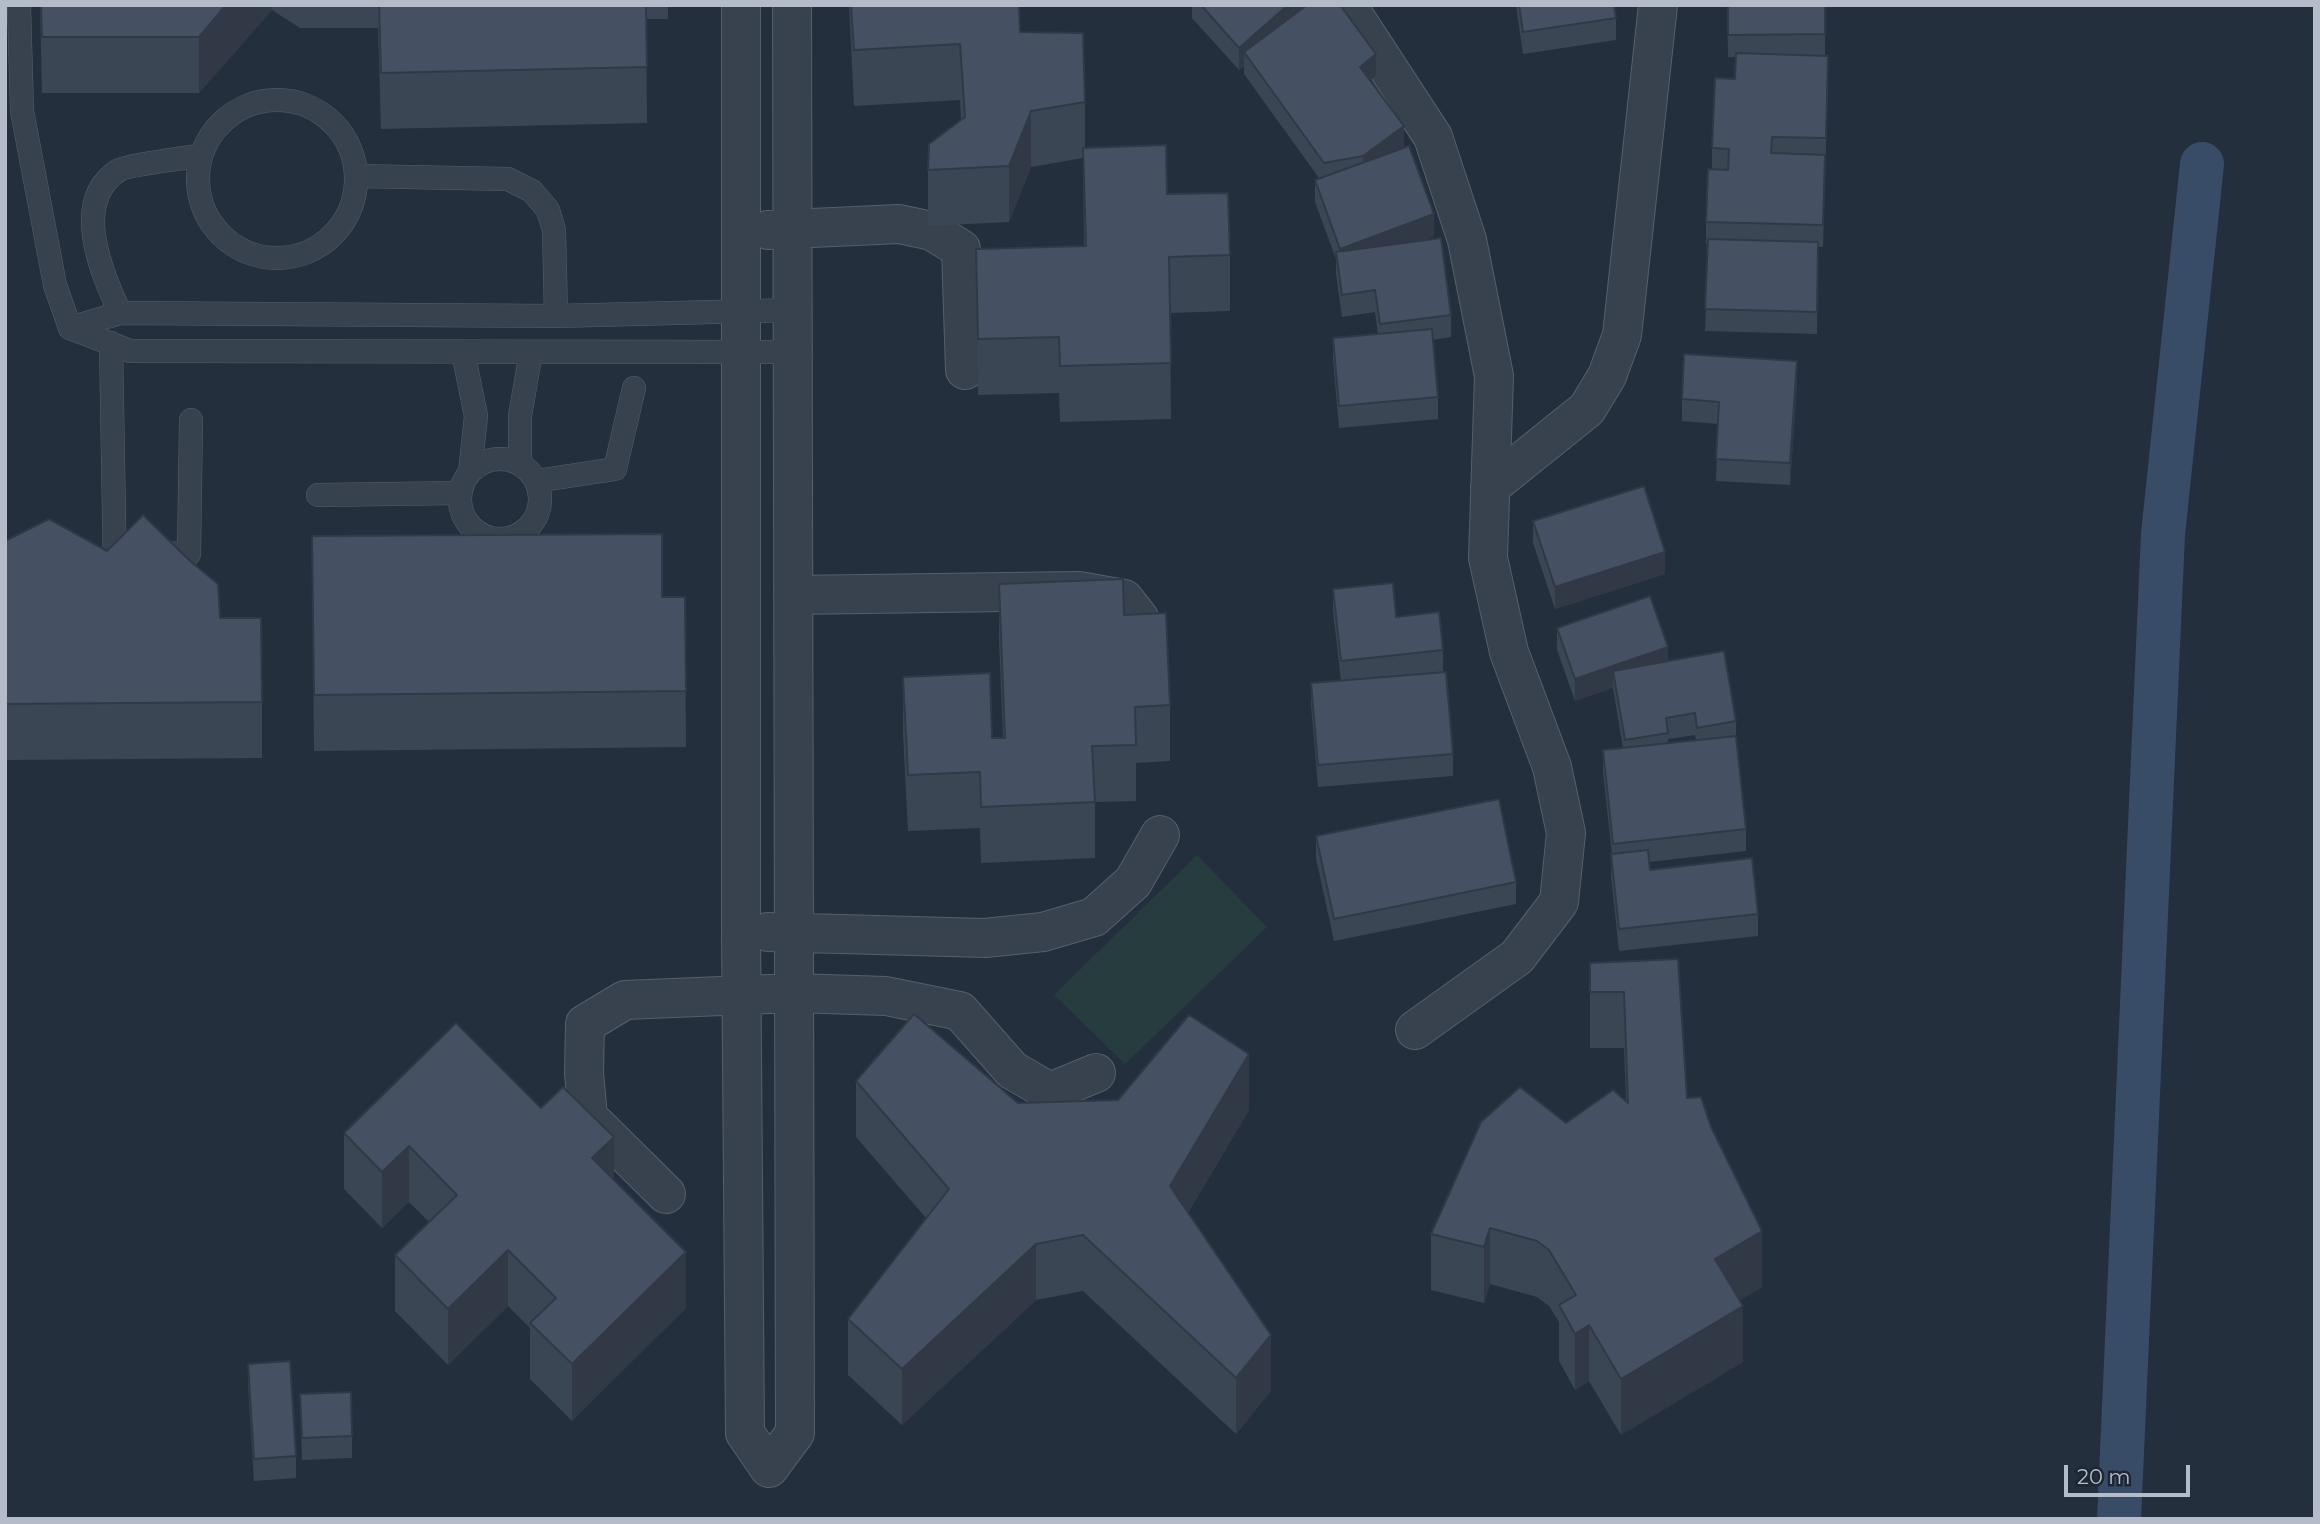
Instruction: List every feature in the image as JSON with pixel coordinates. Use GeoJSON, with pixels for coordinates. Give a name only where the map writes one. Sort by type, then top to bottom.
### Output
{"type":"FeatureCollection","features":[{"type":"Feature","properties":{"kind":"street"},"geometry":{"type":"LineString","coordinates":[[741,5],[741,932],[745,1433],[769,1468],[795,1433],[792,5]]}},
{"type":"Feature","properties":{"kind":"street"},"geometry":{"type":"LineString","coordinates":[[1347,5],[1433,137],[1467,240],[1494,376],[1488,558],[1509,653],[1552,767],[1566,833],[1559,902],[1517,957],[1415,1030]]}},
{"type":"Feature","properties":{"kind":"street"},"geometry":{"type":"LineString","coordinates":[[1490,487],[1587,409],[1607,376],[1622,335],[1658,5]]}},
{"type":"Feature","properties":{"kind":"street"},"geometry":{"type":"LineString","coordinates":[[742,231],[899,223],[932,231],[961,249],[965,370]]}},
{"type":"Feature","properties":{"kind":"street"},"geometry":{"type":"LineString","coordinates":[[793,595],[1079,591],[1124,599],[1139,618],[1136,646]]}},
{"type":"Feature","properties":{"kind":"street"},"geometry":{"type":"LineString","coordinates":[[741,932],[985,937],[1043,932],[1094,917],[1133,882],[1160,835]]}},
{"type":"Feature","properties":{"kind":"street"},"geometry":{"type":"LineString","coordinates":[[666,1194],[588,1117],[584,1073],[585,1024],[625,1000],[794,993],[886,996],[960,1011],[1012,1070],[1050,1092],[1096,1073]]}},
{"type":"Feature","properties":{"kind":"lane"},"geometry":{"type":"LineString","coordinates":[[19,5],[23,111],[55,285],[71,328],[130,351],[793,352]]}},
{"type":"Feature","properties":{"kind":"lane"},"geometry":{"type":"LineString","coordinates":[[288,101],[309,106],[330,119],[344,134],[353,150],[357,176],[353,208],[344,225],[325,242],[302,252],[271,257],[242,251],[221,237],[204,215],[196,187],[198,156],[210,135],[226,118],[244,107],[266,102],[288,101]]}},
{"type":"Feature","properties":{"kind":"lane"},"geometry":{"type":"LineString","coordinates":[[120,313],[102,274],[93,223],[99,190],[120,169],[198,156]]}},
{"type":"Feature","properties":{"kind":"lane"},"geometry":{"type":"LineString","coordinates":[[357,176],[508,179],[532,191],[548,209],[554,230],[556,316]]}},
{"type":"Feature","properties":{"kind":"lane"},"geometry":{"type":"LineString","coordinates":[[71,328],[120,313],[556,316],[793,310]]}},
{"type":"Feature","properties":{"kind":"lane"},"geometry":{"type":"LineString","coordinates":[[294,351],[295,314]]}},
{"type":"Feature","properties":{"kind":"lane"},"geometry":{"type":"LineString","coordinates":[[470,472],[476,416],[472,352],[482,315]]}},
{"type":"Feature","properties":{"kind":"lane"},"geometry":{"type":"LineString","coordinates":[[111,343],[115,579]]}},
{"type":"Feature","properties":{"kind":"lane"},"geometry":{"type":"LineString","coordinates":[[531,352],[520,416],[528,472],[540,501],[537,515],[530,526],[508,539],[483,536],[471,528],[460,505],[460,493],[470,472],[484,462],[497,459],[511,460],[528,472],[615,469],[634,388]]}},
{"type":"Feature","properties":{"kind":"lane"},"geometry":{"type":"LineString","coordinates":[[114,553],[189,554],[191,420]]}},
{"type":"Feature","properties":{"kind":"lane"},"geometry":{"type":"LineString","coordinates":[[318,495],[460,493]]}},
{"type":"Feature","properties":{"kind":"green space"},"geometry":{"type":"Polygon","coordinates":[[[1197,855],[1267,927],[1125,1064],[1054,995],[1197,855]]]}},
{"type":"Feature","properties":{"kind":"building"},"geometry":{"type":"Polygon","coordinates":[[[41,5],[226,5],[199,37],[42,37],[41,5]]]}},
{"type":"Feature","properties":{"kind":"building"},"geometry":{"type":"Polygon","coordinates":[[[379,5],[646,5],[647,67],[381,73],[379,5]]]}},
{"type":"Feature","properties":{"kind":"building"},"geometry":{"type":"Polygon","coordinates":[[[851,5],[1019,5],[1020,32],[1083,33],[1085,102],[1031,111],[1009,166],[928,170],[929,144],[965,117],[960,44],[854,50],[851,5]]]}},
{"type":"Feature","properties":{"kind":"building"},"geometry":{"type":"Polygon","coordinates":[[[1201,5],[1288,5],[1239,48],[1201,5]]]}},
{"type":"Feature","properties":{"kind":"building"},"geometry":{"type":"Polygon","coordinates":[[[1307,5],[1340,5],[1376,54],[1360,67],[1404,126],[1363,156],[1324,163],[1244,52],[1307,5]]]}},
{"type":"Feature","properties":{"kind":"building"},"geometry":{"type":"Polygon","coordinates":[[[1519,5],[1614,5],[1616,18],[1523,32],[1519,5]]]}},
{"type":"Feature","properties":{"kind":"building"},"geometry":{"type":"Polygon","coordinates":[[[1728,5],[1825,5],[1825,34],[1728,35],[1728,5]]]}},
{"type":"Feature","properties":{"kind":"building"},"geometry":{"type":"Polygon","coordinates":[[[1736,53],[1828,56],[1826,138],[1772,137],[1771,153],[1825,155],[1823,225],[1706,222],[1708,169],[1728,170],[1729,149],[1712,148],[1715,78],[1735,79],[1736,53]]]}},
{"type":"Feature","properties":{"kind":"building"},"geometry":{"type":"Polygon","coordinates":[[[1166,145],[1167,194],[1228,193],[1230,255],[1169,257],[1171,363],[1060,366],[1059,337],[978,339],[976,249],[1086,246],[1083,148],[1166,145]]]}},
{"type":"Feature","properties":{"kind":"building"},"geometry":{"type":"Polygon","coordinates":[[[1409,146],[1434,214],[1340,249],[1315,180],[1409,146]]]}},
{"type":"Feature","properties":{"kind":"building"},"geometry":{"type":"Polygon","coordinates":[[[1441,238],[1451,315],[1380,324],[1375,290],[1342,295],[1336,252],[1441,238]]]}},
{"type":"Feature","properties":{"kind":"building"},"geometry":{"type":"Polygon","coordinates":[[[1708,239],[1818,242],[1817,312],[1705,309],[1708,239]]]}},
{"type":"Feature","properties":{"kind":"building"},"geometry":{"type":"Polygon","coordinates":[[[1432,329],[1438,397],[1339,406],[1333,338],[1432,329]]]}},
{"type":"Feature","properties":{"kind":"building"},"geometry":{"type":"Polygon","coordinates":[[[1684,354],[1797,361],[1790,463],[1716,459],[1719,402],[1682,399],[1684,354]]]}},
{"type":"Feature","properties":{"kind":"building"},"geometry":{"type":"Polygon","coordinates":[[[1644,486],[1665,552],[1555,587],[1533,521],[1644,486]]]}},
{"type":"Feature","properties":{"kind":"building"},"geometry":{"type":"Polygon","coordinates":[[[143,515],[218,584],[220,618],[261,618],[262,702],[5,704],[5,541],[49,519],[107,551],[143,515]]]}},
{"type":"Feature","properties":{"kind":"building"},"geometry":{"type":"Polygon","coordinates":[[[662,534],[662,597],[685,597],[686,691],[314,695],[312,536],[662,534]]]}},
{"type":"Feature","properties":{"kind":"building"},"geometry":{"type":"Polygon","coordinates":[[[1123,579],[1124,615],[1166,613],[1170,705],[1135,707],[1136,745],[1092,746],[1095,802],[981,807],[980,772],[908,775],[903,677],[990,673],[992,738],[1005,738],[999,584],[1123,579]]]}},
{"type":"Feature","properties":{"kind":"building"},"geometry":{"type":"Polygon","coordinates":[[[1393,583],[1396,617],[1439,612],[1443,650],[1341,661],[1333,589],[1393,583]]]}},
{"type":"Feature","properties":{"kind":"building"},"geometry":{"type":"Polygon","coordinates":[[[1650,596],[1668,647],[1575,679],[1557,628],[1650,596]]]}},
{"type":"Feature","properties":{"kind":"building"},"geometry":{"type":"Polygon","coordinates":[[[1724,651],[1736,721],[1697,728],[1695,713],[1666,718],[1668,733],[1625,740],[1613,671],[1724,651]]]}},
{"type":"Feature","properties":{"kind":"building"},"geometry":{"type":"Polygon","coordinates":[[[1446,672],[1453,754],[1318,765],[1311,683],[1446,672]]]}},
{"type":"Feature","properties":{"kind":"building"},"geometry":{"type":"Polygon","coordinates":[[[1736,736],[1746,829],[1613,844],[1603,750],[1736,736]]]}},
{"type":"Feature","properties":{"kind":"building"},"geometry":{"type":"Polygon","coordinates":[[[1499,799],[1516,882],[1334,919],[1316,836],[1499,799]]]}},
{"type":"Feature","properties":{"kind":"building"},"geometry":{"type":"Polygon","coordinates":[[[1648,850],[1650,870],[1752,858],[1758,914],[1619,929],[1611,854],[1648,850]]]}},
{"type":"Feature","properties":{"kind":"building"},"geometry":{"type":"Polygon","coordinates":[[[1678,959],[1687,1098],[1701,1097],[1711,1127],[1762,1231],[1715,1259],[1743,1306],[1621,1379],[1589,1325],[1575,1334],[1559,1305],[1576,1295],[1549,1250],[1537,1241],[1490,1228],[1484,1247],[1431,1234],[1481,1122],[1520,1087],[1566,1123],[1613,1090],[1628,1103],[1624,992],[1590,992],[1590,963],[1678,959]]]}},
{"type":"Feature","properties":{"kind":"building"},"geometry":{"type":"Polygon","coordinates":[[[914,1014],[1018,1103],[1118,1100],[1189,1015],[1249,1054],[1170,1186],[1271,1335],[1236,1378],[1083,1235],[1036,1244],[902,1369],[848,1319],[949,1189],[856,1081],[914,1014]]]}},
{"type":"Feature","properties":{"kind":"building"},"geometry":{"type":"Polygon","coordinates":[[[456,1023],[541,1108],[563,1087],[614,1137],[592,1158],[686,1252],[572,1364],[530,1323],[556,1298],[508,1250],[448,1309],[395,1255],[457,1195],[409,1146],[382,1172],[344,1133],[456,1023]]]}},
{"type":"Feature","properties":{"kind":"building"},"geometry":{"type":"Polygon","coordinates":[[[290,1361],[296,1456],[254,1459],[248,1364],[290,1361]]]}},
{"type":"Feature","properties":{"kind":"building"},"geometry":{"type":"Polygon","coordinates":[[[351,1392],[352,1436],[302,1438],[300,1394],[351,1392]]]}},
{"type":"Feature","properties":{"kind":"waterway"},"geometry":{"type":"LineString","coordinates":[[2119,1519],[2163,534],[2202,164]]}}]}
